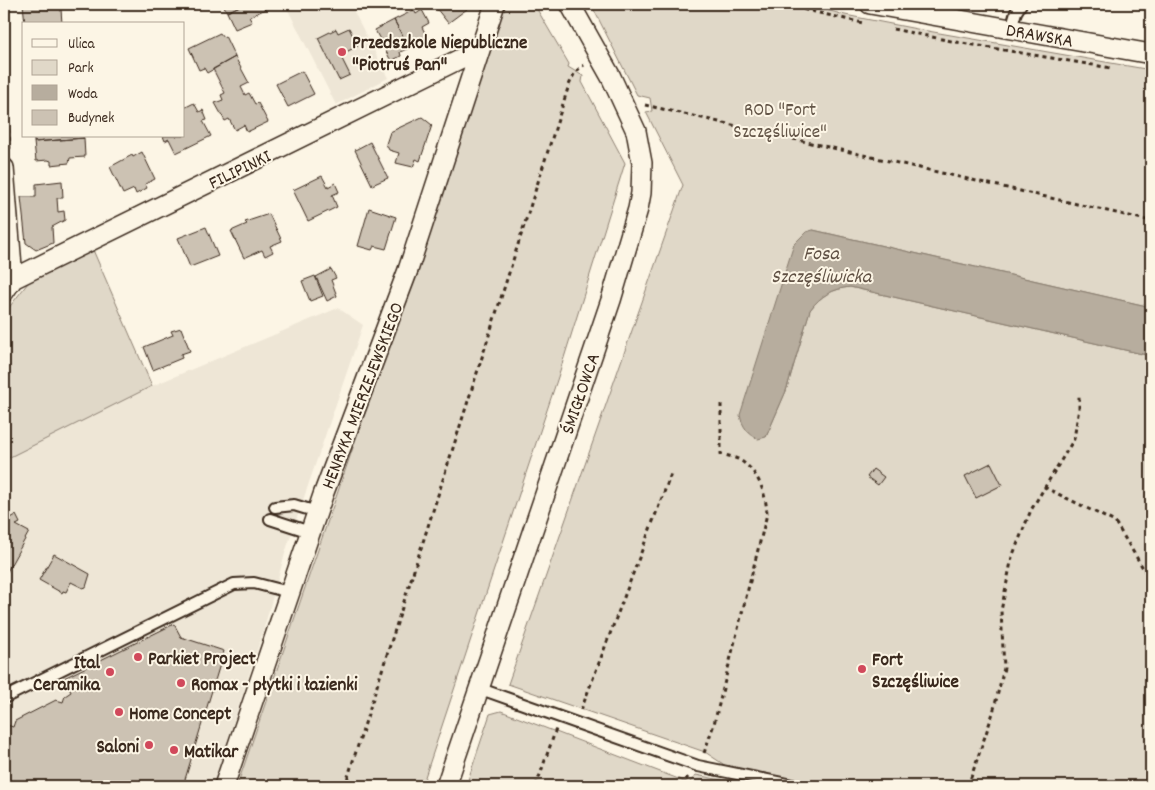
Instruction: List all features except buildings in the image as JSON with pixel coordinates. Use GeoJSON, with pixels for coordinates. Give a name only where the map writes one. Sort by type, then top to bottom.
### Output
{"type":"FeatureCollection","features":[{"type":"Feature","properties":{"kind":"street","name":"HENRYKA MIERZEJEWSKIEGO"},"geometry":{"type":"LineString","coordinates":[[224,786],[318,509],[408,270],[494,4]]}},
{"type":"Feature","properties":{"kind":"street","name":"ŚMIGŁOWCA"},"geometry":{"type":"LineString","coordinates":[[446,786],[610,300],[638,209],[641,193],[642,163],[636,131],[611,77],[570,4]]}},
{"type":"Feature","properties":{"kind":"street","name":"DRAWSKA"},"geometry":{"type":"LineString","coordinates":[[870,4],[1151,54]]}},
{"type":"Feature","properties":{"kind":"street","name":"FILIPINKI"},"geometry":{"type":"LineString","coordinates":[[8,285],[478,50]]}},
{"type":"Feature","properties":{"kind":"street"},"geometry":{"type":"LineString","coordinates":[[7,163],[8,285]]}},
{"type":"Feature","properties":{"kind":"lane"},"geometry":{"type":"LineString","coordinates":[[1011,29],[1016,12],[1021,4]]}},
{"type":"Feature","properties":{"kind":"lane"},"geometry":{"type":"LineString","coordinates":[[275,507],[294,505],[318,509]]}},
{"type":"Feature","properties":{"kind":"lane"},"geometry":{"type":"LineString","coordinates":[[270,519],[310,532]]}},
{"type":"Feature","properties":{"kind":"lane"},"geometry":{"type":"LineString","coordinates":[[4,698],[234,584],[254,583],[289,592]]}},
{"type":"Feature","properties":{"kind":"lane"},"geometry":{"type":"LineString","coordinates":[[478,688],[698,766],[797,786]]}},
{"type":"Feature","properties":{"kind":"path"},"geometry":{"type":"LineString","coordinates":[[4,65],[7,163]]}},
{"type":"Feature","properties":{"kind":"path"},"geometry":{"type":"LineString","coordinates":[[345,786],[575,72]]}},
{"type":"Feature","properties":{"kind":"path"},"geometry":{"type":"LineString","coordinates":[[651,105],[687,115],[1151,221]]}},
{"type":"Feature","properties":{"kind":"path"},"geometry":{"type":"LineString","coordinates":[[968,786],[993,713],[1004,668],[1001,611],[1012,557],[1031,510],[1074,439],[1079,395]]}},
{"type":"Feature","properties":{"kind":"path"},"geometry":{"type":"LineString","coordinates":[[704,752],[714,724],[767,514],[766,496],[755,476],[744,462],[722,454],[721,402]]}},
{"type":"Feature","properties":{"kind":"path"},"geometry":{"type":"LineString","coordinates":[[582,709],[671,474]]}},
{"type":"Feature","properties":{"kind":"path"},"geometry":{"type":"LineString","coordinates":[[1044,487],[1115,522],[1151,581]]}},
{"type":"Feature","properties":{"kind":"path"},"geometry":{"type":"LineString","coordinates":[[536,786],[555,733]]}},
{"type":"Feature","properties":{"kind":"path"},"geometry":{"type":"LineString","coordinates":[[681,786],[684,781]]}},
{"type":"Feature","properties":{"kind":"shaded area","name":"Przedszkole Niepubliczne \"Piotruś Pan\""},"geometry":{"type":"Polygon","coordinates":[[[285,4],[350,4],[388,78],[336,105],[285,4]]]}},
{"type":"Feature","properties":{"kind":"shaded area"},"geometry":{"type":"Polygon","coordinates":[[[338,308],[363,325],[286,550],[262,635],[213,786],[4,786],[4,460],[152,386],[338,308]]]}},
{"type":"Feature","properties":{"kind":"green space"},"geometry":{"type":"Polygon","coordinates":[[[505,4],[534,4],[569,64],[568,67],[583,76],[582,82],[625,163],[558,377],[422,786],[237,786],[505,4]]]}},
{"type":"Feature","properties":{"kind":"green space","name":"ROD \"Fort Szczęśliwice\""},"geometry":{"type":"Polygon","coordinates":[[[591,4],[804,4],[845,15],[922,30],[1151,70],[1151,307],[813,230],[766,437],[786,391],[810,310],[823,297],[833,291],[844,288],[850,287],[1151,356],[1151,786],[829,786],[726,766],[705,752],[508,684],[683,185],[646,112],[652,111],[650,98],[637,95],[591,4]]]}},
{"type":"Feature","properties":{"kind":"green space"},"geometry":{"type":"Polygon","coordinates":[[[93,250],[152,386],[4,460],[4,314],[31,279],[93,250]]]}},
{"type":"Feature","properties":{"kind":"green space"},"geometry":{"type":"Polygon","coordinates":[[[501,711],[689,783],[696,775],[752,786],[466,786],[490,714],[501,711]]]}},
{"type":"Feature","properties":{"kind":"water","name":"Fosa Szczęśliwicka"},"geometry":{"type":"Polygon","coordinates":[[[813,230],[1151,307],[1151,356],[850,287],[844,288],[833,291],[823,297],[810,310],[786,391],[766,437],[758,439],[746,429],[740,415],[794,244],[806,232],[813,230]]]}},
{"type":"Feature","properties":{"kind":"place","name":"Przedszkole Niepubliczne \"Piotruś Pan\""},"geometry":{"type":"Point","coordinates":[342,52]}},
{"type":"Feature","properties":{"kind":"place","name":"Parkiet Project"},"geometry":{"type":"Point","coordinates":[138,657]}},
{"type":"Feature","properties":{"kind":"place","name":"Fort Szczęśliwice"},"geometry":{"type":"Point","coordinates":[862,669]}},
{"type":"Feature","properties":{"kind":"place","name":"Ital Ceramika"},"geometry":{"type":"Point","coordinates":[110,672]}},
{"type":"Feature","properties":{"kind":"place","name":"Romax - płytki i łazienki"},"geometry":{"type":"Point","coordinates":[181,683]}},
{"type":"Feature","properties":{"kind":"place","name":"Home Concept"},"geometry":{"type":"Point","coordinates":[119,712]}},
{"type":"Feature","properties":{"kind":"place","name":"Saloni"},"geometry":{"type":"Point","coordinates":[149,745]}},
{"type":"Feature","properties":{"kind":"place","name":"Matikar"},"geometry":{"type":"Point","coordinates":[174,750]}}]}
